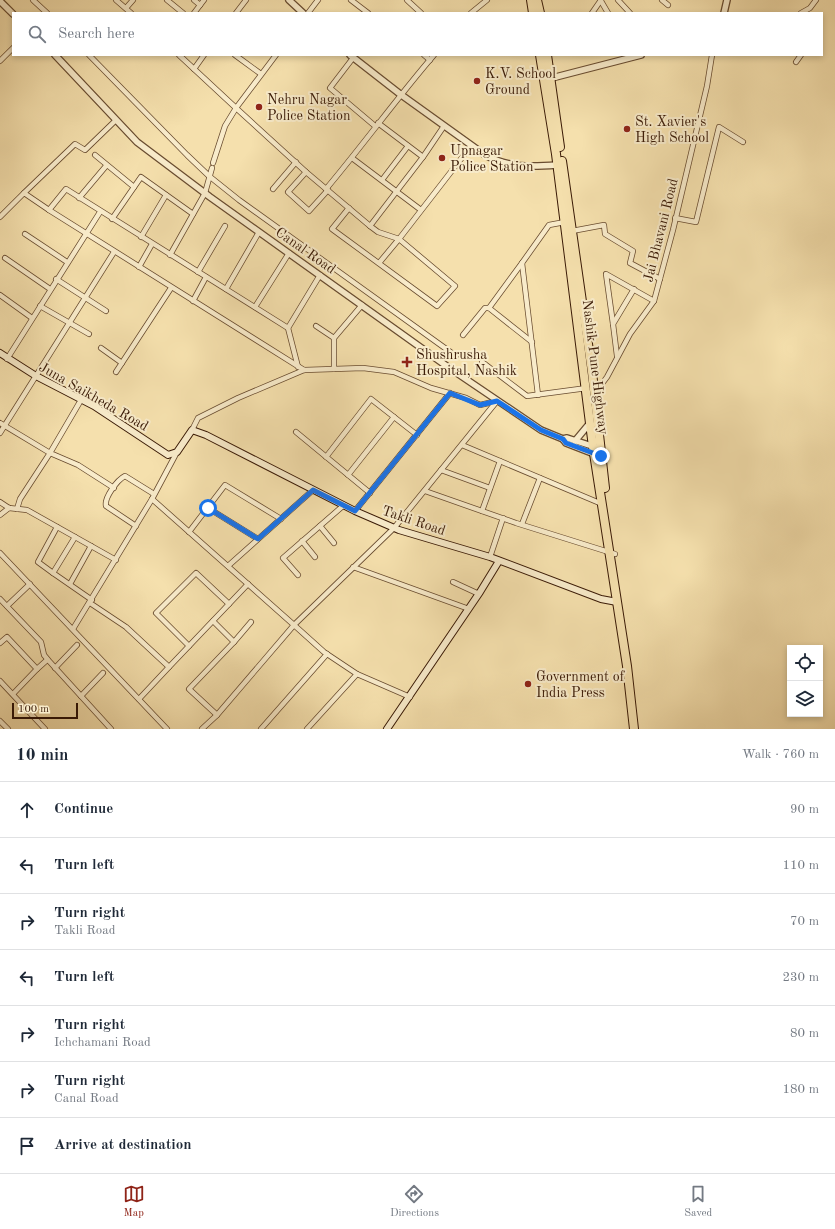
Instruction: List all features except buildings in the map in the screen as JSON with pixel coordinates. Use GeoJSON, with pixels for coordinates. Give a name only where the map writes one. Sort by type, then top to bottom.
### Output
{"type":"FeatureCollection","features":[{"type":"Feature","properties":{"kind":"highway"},"geometry":{"type":"LineString","coordinates":[[531,0],[533,12]]}},
{"type":"Feature","properties":{"kind":"highway"},"geometry":{"type":"LineString","coordinates":[[537,0],[540,12]]}},
{"type":"Feature","properties":{"kind":"highway","name":"Nashik Pune Highway"},"geometry":{"type":"LineString","coordinates":[[540,56],[548,79],[572,231],[594,396],[597,452],[603,505],[612,553],[634,729]]}},
{"type":"Feature","properties":{"kind":"highway","name":"Nashik Pune Highway"},"geometry":{"type":"LineString","coordinates":[[547,56],[557,165],[591,422],[597,452],[639,729]]}},
{"type":"Feature","properties":{"kind":"main road","name":"Juna Saikheda Road"},"geometry":{"type":"LineString","coordinates":[[0,353],[36,376],[81,400],[151,442],[168,455],[177,452]]}},
{"type":"Feature","properties":{"kind":"main road"},"geometry":{"type":"LineString","coordinates":[[177,452],[192,430]]}},
{"type":"Feature","properties":{"kind":"main road","name":"Takli Road"},"geometry":{"type":"LineString","coordinates":[[192,430],[206,435],[355,511],[394,528],[490,557],[601,599],[617,602]]}},
{"type":"Feature","properties":{"kind":"main road"},"geometry":{"type":"LineString","coordinates":[[388,729],[479,594],[499,561]]}},
{"type":"Feature","properties":{"kind":"street"},"geometry":{"type":"LineString","coordinates":[[33,0],[46,12]]}},
{"type":"Feature","properties":{"kind":"street"},"geometry":{"type":"LineString","coordinates":[[116,0],[130,12]]}},
{"type":"Feature","properties":{"kind":"street"},"geometry":{"type":"LineString","coordinates":[[126,8],[133,0]]}},
{"type":"Feature","properties":{"kind":"street"},"geometry":{"type":"LineString","coordinates":[[167,0],[182,12]]}},
{"type":"Feature","properties":{"kind":"street"},"geometry":{"type":"LineString","coordinates":[[194,0],[200,5]]}},
{"type":"Feature","properties":{"kind":"street"},"geometry":{"type":"LineString","coordinates":[[195,12],[204,0]]}},
{"type":"Feature","properties":{"kind":"street"},"geometry":{"type":"LineString","coordinates":[[238,12],[246,0]]}},
{"type":"Feature","properties":{"kind":"street"},"geometry":{"type":"LineString","coordinates":[[289,0],[302,12]]}},
{"type":"Feature","properties":{"kind":"street"},"geometry":{"type":"LineString","coordinates":[[309,12],[318,0]]}},
{"type":"Feature","properties":{"kind":"street"},"geometry":{"type":"LineString","coordinates":[[352,0],[367,12]]}},
{"type":"Feature","properties":{"kind":"street"},"geometry":{"type":"LineString","coordinates":[[407,0],[420,12]]}},
{"type":"Feature","properties":{"kind":"street"},"geometry":{"type":"LineString","coordinates":[[472,12],[486,0]]}},
{"type":"Feature","properties":{"kind":"street"},"geometry":{"type":"LineString","coordinates":[[618,0],[629,12]]}},
{"type":"Feature","properties":{"kind":"street"},"geometry":{"type":"LineString","coordinates":[[662,0],[668,4]]}},
{"type":"Feature","properties":{"kind":"street"},"geometry":{"type":"LineString","coordinates":[[724,12],[727,0]]}},
{"type":"Feature","properties":{"kind":"street"},"geometry":{"type":"LineString","coordinates":[[803,12],[810,8],[816,0]]}},
{"type":"Feature","properties":{"kind":"street"},"geometry":{"type":"LineString","coordinates":[[0,1],[12,13]]}},
{"type":"Feature","properties":{"kind":"street"},"geometry":{"type":"LineString","coordinates":[[593,12],[601,1],[607,12]]}},
{"type":"Feature","properties":{"kind":"street"},"geometry":{"type":"LineString","coordinates":[[0,61],[12,49]]}},
{"type":"Feature","properties":{"kind":"street","name":"Canal Road"},"geometry":{"type":"LineString","coordinates":[[56,56],[137,142],[205,193],[497,401],[541,430],[563,439],[567,438],[597,452]]}},
{"type":"Feature","properties":{"kind":"street"},"geometry":{"type":"LineString","coordinates":[[90,56],[209,176],[239,200],[456,356]]}},
{"type":"Feature","properties":{"kind":"street"},"geometry":{"type":"LineString","coordinates":[[180,56],[306,172],[327,189],[370,226],[378,232],[398,238],[455,286],[437,306],[332,229],[349,208]]}},
{"type":"Feature","properties":{"kind":"street"},"geometry":{"type":"LineString","coordinates":[[194,69],[203,56]]}},
{"type":"Feature","properties":{"kind":"street"},"geometry":{"type":"LineString","coordinates":[[236,56],[261,74]]}},
{"type":"Feature","properties":{"kind":"street"},"geometry":{"type":"LineString","coordinates":[[214,163],[225,126],[236,108],[275,56]]}},
{"type":"Feature","properties":{"kind":"street"},"geometry":{"type":"LineString","coordinates":[[425,56],[430,60]]}},
{"type":"Feature","properties":{"kind":"street"},"geometry":{"type":"LineString","coordinates":[[306,172],[288,192],[309,211],[352,158],[400,94],[433,56]]}},
{"type":"Feature","properties":{"kind":"street"},"geometry":{"type":"LineString","coordinates":[[548,79],[637,56]]}},
{"type":"Feature","properties":{"kind":"street","name":"Jai Bhavani Road"},"geometry":{"type":"LineString","coordinates":[[594,396],[607,377],[617,356],[654,301],[707,86],[712,56]]}},
{"type":"Feature","properties":{"kind":"street"},"geometry":{"type":"LineString","coordinates":[[796,62],[800,56]]}},
{"type":"Feature","properties":{"kind":"street"},"geometry":{"type":"LineString","coordinates":[[423,157],[376,125],[330,88],[352,57],[471,146],[496,161],[514,166],[557,165]]}},
{"type":"Feature","properties":{"kind":"street"},"geometry":{"type":"LineString","coordinates":[[0,217],[75,144],[85,150],[116,120]]}},
{"type":"Feature","properties":{"kind":"street"},"geometry":{"type":"LineString","coordinates":[[370,226],[423,157],[444,126]]}},
{"type":"Feature","properties":{"kind":"street"},"geometry":{"type":"LineString","coordinates":[[675,218],[696,222],[719,127],[743,142]]}},
{"type":"Feature","properties":{"kind":"street"},"geometry":{"type":"LineString","coordinates":[[382,180],[408,146]]}},
{"type":"Feature","properties":{"kind":"street"},"geometry":{"type":"LineString","coordinates":[[379,263],[471,146]]}},
{"type":"Feature","properties":{"kind":"street"},"geometry":{"type":"LineString","coordinates":[[95,156],[134,187]]}},
{"type":"Feature","properties":{"kind":"street"},"geometry":{"type":"LineString","coordinates":[[352,158],[421,210]]}},
{"type":"Feature","properties":{"kind":"street"},"geometry":{"type":"LineString","coordinates":[[273,189],[296,162]]}},
{"type":"Feature","properties":{"kind":"street"},"geometry":{"type":"LineString","coordinates":[[79,198],[106,166]]}},
{"type":"Feature","properties":{"kind":"street"},"geometry":{"type":"LineString","coordinates":[[170,255],[205,193],[212,168]]}},
{"type":"Feature","properties":{"kind":"street"},"geometry":{"type":"LineString","coordinates":[[112,219],[141,177],[193,214]]}},
{"type":"Feature","properties":{"kind":"street"},"geometry":{"type":"LineString","coordinates":[[49,210],[66,189],[100,212],[288,328],[298,367]]}},
{"type":"Feature","properties":{"kind":"street"},"geometry":{"type":"LineString","coordinates":[[24,193],[193,302],[304,370]]}},
{"type":"Feature","properties":{"kind":"street"},"geometry":{"type":"LineString","coordinates":[[141,237],[166,196]]}},
{"type":"Feature","properties":{"kind":"street"},"geometry":{"type":"LineString","coordinates":[[7,358],[100,212]]}},
{"type":"Feature","properties":{"kind":"street"},"geometry":{"type":"LineString","coordinates":[[463,335],[485,308],[489,308],[549,225],[565,222]]}},
{"type":"Feature","properties":{"kind":"street"},"geometry":{"type":"LineString","coordinates":[[572,231],[604,225],[605,234],[633,251],[630,263],[660,280]]}},
{"type":"Feature","properties":{"kind":"street"},"geometry":{"type":"LineString","coordinates":[[198,272],[225,226]]}},
{"type":"Feature","properties":{"kind":"street"},"geometry":{"type":"LineString","coordinates":[[226,289],[259,232]]}},
{"type":"Feature","properties":{"kind":"street"},"geometry":{"type":"LineString","coordinates":[[25,234],[67,262]]}},
{"type":"Feature","properties":{"kind":"street"},"geometry":{"type":"LineString","coordinates":[[138,267],[152,244]]}},
{"type":"Feature","properties":{"kind":"street"},"geometry":{"type":"LineString","coordinates":[[0,433],[2,424],[36,376],[114,252]]}},
{"type":"Feature","properties":{"kind":"street"},"geometry":{"type":"LineString","coordinates":[[255,308],[289,253]]}},
{"type":"Feature","properties":{"kind":"street"},"geometry":{"type":"LineString","coordinates":[[5,258],[50,289]]}},
{"type":"Feature","properties":{"kind":"street"},"geometry":{"type":"LineString","coordinates":[[522,263],[538,395]]}},
{"type":"Feature","properties":{"kind":"street"},"geometry":{"type":"LineString","coordinates":[[617,356],[606,274],[654,301]]}},
{"type":"Feature","properties":{"kind":"street"},"geometry":{"type":"LineString","coordinates":[[288,328],[320,275]]}},
{"type":"Feature","properties":{"kind":"street"},"geometry":{"type":"LineString","coordinates":[[193,302],[206,277]]}},
{"type":"Feature","properties":{"kind":"street"},"geometry":{"type":"LineString","coordinates":[[56,279],[106,310]]}},
{"type":"Feature","properties":{"kind":"street"},"geometry":{"type":"LineString","coordinates":[[116,372],[171,288]]}},
{"type":"Feature","properties":{"kind":"street"},"geometry":{"type":"LineString","coordinates":[[613,324],[634,289]]}},
{"type":"Feature","properties":{"kind":"street"},"geometry":{"type":"LineString","coordinates":[[0,295],[32,318]]}},
{"type":"Feature","properties":{"kind":"street"},"geometry":{"type":"LineString","coordinates":[[334,369],[334,338],[362,305]]}},
{"type":"Feature","properties":{"kind":"street"},"geometry":{"type":"LineString","coordinates":[[40,306],[89,334]]}},
{"type":"Feature","properties":{"kind":"street"},"geometry":{"type":"LineString","coordinates":[[489,308],[532,342]]}},
{"type":"Feature","properties":{"kind":"street"},"geometry":{"type":"LineString","coordinates":[[316,326],[334,338]]}},
{"type":"Feature","properties":{"kind":"street"},"geometry":{"type":"LineString","coordinates":[[100,348],[122,363]]}},
{"type":"Feature","properties":{"kind":"street"},"geometry":{"type":"LineString","coordinates":[[482,362],[527,396],[587,388]]}},
{"type":"Feature","properties":{"kind":"street"},"geometry":{"type":"LineString","coordinates":[[192,430],[198,418],[238,398],[304,370],[363,368],[394,372],[480,405],[497,401]]}},
{"type":"Feature","properties":{"kind":"street"},"geometry":{"type":"LineString","coordinates":[[355,511],[450,393]]}},
{"type":"Feature","properties":{"kind":"street"},"geometry":{"type":"LineString","coordinates":[[326,457],[371,399],[417,435]]}},
{"type":"Feature","properties":{"kind":"street"},"geometry":{"type":"LineString","coordinates":[[17,508],[20,500],[81,400]]}},
{"type":"Feature","properties":{"kind":"street"},"geometry":{"type":"LineString","coordinates":[[202,729],[217,715],[294,625],[394,528],[497,401]]}},
{"type":"Feature","properties":{"kind":"street"},"geometry":{"type":"LineString","coordinates":[[348,475],[394,417]]}},
{"type":"Feature","properties":{"kind":"street"},"geometry":{"type":"LineString","coordinates":[[574,441],[591,422]]}},
{"type":"Feature","properties":{"kind":"street"},"geometry":{"type":"LineString","coordinates":[[2,424],[50,452],[78,466],[114,488]]}},
{"type":"Feature","properties":{"kind":"street"},"geometry":{"type":"LineString","coordinates":[[296,432],[370,493]]}},
{"type":"Feature","properties":{"kind":"street","name":"Canal Road"},"geometry":{"type":"LineString","coordinates":[[563,439],[566,443],[597,452]]}},
{"type":"Feature","properties":{"kind":"street"},"geometry":{"type":"LineString","coordinates":[[462,445],[603,505]]}},
{"type":"Feature","properties":{"kind":"street"},"geometry":{"type":"LineString","coordinates":[[73,629],[136,526],[177,452]]}},
{"type":"Feature","properties":{"kind":"street"},"geometry":{"type":"LineString","coordinates":[[482,511],[500,461]]}},
{"type":"Feature","properties":{"kind":"street"},"geometry":{"type":"LineString","coordinates":[[441,470],[490,488]]}},
{"type":"Feature","properties":{"kind":"street"},"geometry":{"type":"LineString","coordinates":[[136,526],[106,506],[105,503],[121,478],[125,476],[153,497],[189,532],[327,654],[356,674],[410,697]]}},
{"type":"Feature","properties":{"kind":"street"},"geometry":{"type":"LineString","coordinates":[[522,524],[540,478]]}},
{"type":"Feature","properties":{"kind":"street"},"geometry":{"type":"LineString","coordinates":[[189,532],[225,485],[281,519]]}},
{"type":"Feature","properties":{"kind":"street"},"geometry":{"type":"LineString","coordinates":[[228,566],[313,490]]}},
{"type":"Feature","properties":{"kind":"street"},"geometry":{"type":"LineString","coordinates":[[424,491],[612,553]]}},
{"type":"Feature","properties":{"kind":"street"},"geometry":{"type":"LineString","coordinates":[[0,502],[9,508],[27,510],[116,560]]}},
{"type":"Feature","properties":{"kind":"street"},"geometry":{"type":"LineString","coordinates":[[298,575],[283,558],[344,505]]}},
{"type":"Feature","properties":{"kind":"street"},"geometry":{"type":"LineString","coordinates":[[0,515],[9,508]]}},
{"type":"Feature","properties":{"kind":"street"},"geometry":{"type":"LineString","coordinates":[[208,508],[258,539]]}},
{"type":"Feature","properties":{"kind":"street"},"geometry":{"type":"LineString","coordinates":[[490,557],[503,518]]}},
{"type":"Feature","properties":{"kind":"street"},"geometry":{"type":"LineString","coordinates":[[320,526],[334,543]]}},
{"type":"Feature","properties":{"kind":"street"},"geometry":{"type":"LineString","coordinates":[[57,527],[38,562],[70,584],[126,627],[169,667]]}},
{"type":"Feature","properties":{"kind":"street"},"geometry":{"type":"LineString","coordinates":[[53,573],[75,537]]}},
{"type":"Feature","properties":{"kind":"street"},"geometry":{"type":"LineString","coordinates":[[302,541],[315,556]]}},
{"type":"Feature","properties":{"kind":"street"},"geometry":{"type":"LineString","coordinates":[[70,584],[91,546]]}},
{"type":"Feature","properties":{"kind":"street"},"geometry":{"type":"LineString","coordinates":[[0,553],[167,729]]}},
{"type":"Feature","properties":{"kind":"street"},"geometry":{"type":"LineString","coordinates":[[353,568],[469,609]]}},
{"type":"Feature","properties":{"kind":"street"},"geometry":{"type":"LineString","coordinates":[[189,646],[156,613],[196,573],[229,604]]}},
{"type":"Feature","properties":{"kind":"street"},"geometry":{"type":"LineString","coordinates":[[453,582],[479,594]]}},
{"type":"Feature","properties":{"kind":"street"},"geometry":{"type":"LineString","coordinates":[[7,606],[30,584]]}},
{"type":"Feature","properties":{"kind":"street"},"geometry":{"type":"LineString","coordinates":[[139,699],[248,584]]}},
{"type":"Feature","properties":{"kind":"street"},"geometry":{"type":"LineString","coordinates":[[0,599],[41,642],[44,655],[47,660],[111,729]]}},
{"type":"Feature","properties":{"kind":"street"},"geometry":{"type":"LineString","coordinates":[[213,621],[234,642]]}},
{"type":"Feature","properties":{"kind":"street"},"geometry":{"type":"LineString","coordinates":[[217,715],[189,689],[251,622]]}},
{"type":"Feature","properties":{"kind":"street"},"geometry":{"type":"LineString","coordinates":[[0,643],[7,637],[37,669]]}},
{"type":"Feature","properties":{"kind":"street"},"geometry":{"type":"LineString","coordinates":[[55,668],[77,645]]}},
{"type":"Feature","properties":{"kind":"street"},"geometry":{"type":"LineString","coordinates":[[261,729],[327,654]]}},
{"type":"Feature","properties":{"kind":"street"},"geometry":{"type":"LineString","coordinates":[[12,694],[47,660]]}},
{"type":"Feature","properties":{"kind":"street"},"geometry":{"type":"LineString","coordinates":[[81,696],[103,673]]}},
{"type":"Feature","properties":{"kind":"street"},"geometry":{"type":"LineString","coordinates":[[310,728],[356,674]]}},
{"type":"Feature","properties":{"kind":"street"},"geometry":{"type":"LineString","coordinates":[[0,681],[45,729]]}},
{"type":"Feature","properties":{"kind":"street"},"geometry":{"type":"LineString","coordinates":[[0,720],[8,729]]}},
{"type":"Feature","properties":{"kind":"place","name":"K.V. School Ground"},"geometry":{"type":"Point","coordinates":[477,81]}},
{"type":"Feature","properties":{"kind":"place","name":"Nehru Nagar Police Station"},"geometry":{"type":"Point","coordinates":[259,107]}},
{"type":"Feature","properties":{"kind":"place","name":"St. Xavier's High School"},"geometry":{"type":"Point","coordinates":[627,129]}},
{"type":"Feature","properties":{"kind":"place","name":"Upnagar Police Station"},"geometry":{"type":"Point","coordinates":[442,158]}},
{"type":"Feature","properties":{"kind":"place","name":"Shushrusha Hospital, Nashik"},"geometry":{"type":"Point","coordinates":[407,362]}},
{"type":"Feature","properties":{"kind":"place","name":"Government of India Press"},"geometry":{"type":"Point","coordinates":[528,684]}},
{"type":"Feature","properties":{"kind":"route"},"geometry":{"type":"LineString","coordinates":[[208,508],[258,539],[313,490],[355,511],[450,393],[466,398],[480,405],[497,401],[541,430],[563,439],[566,443],[601,456]]}}]}
